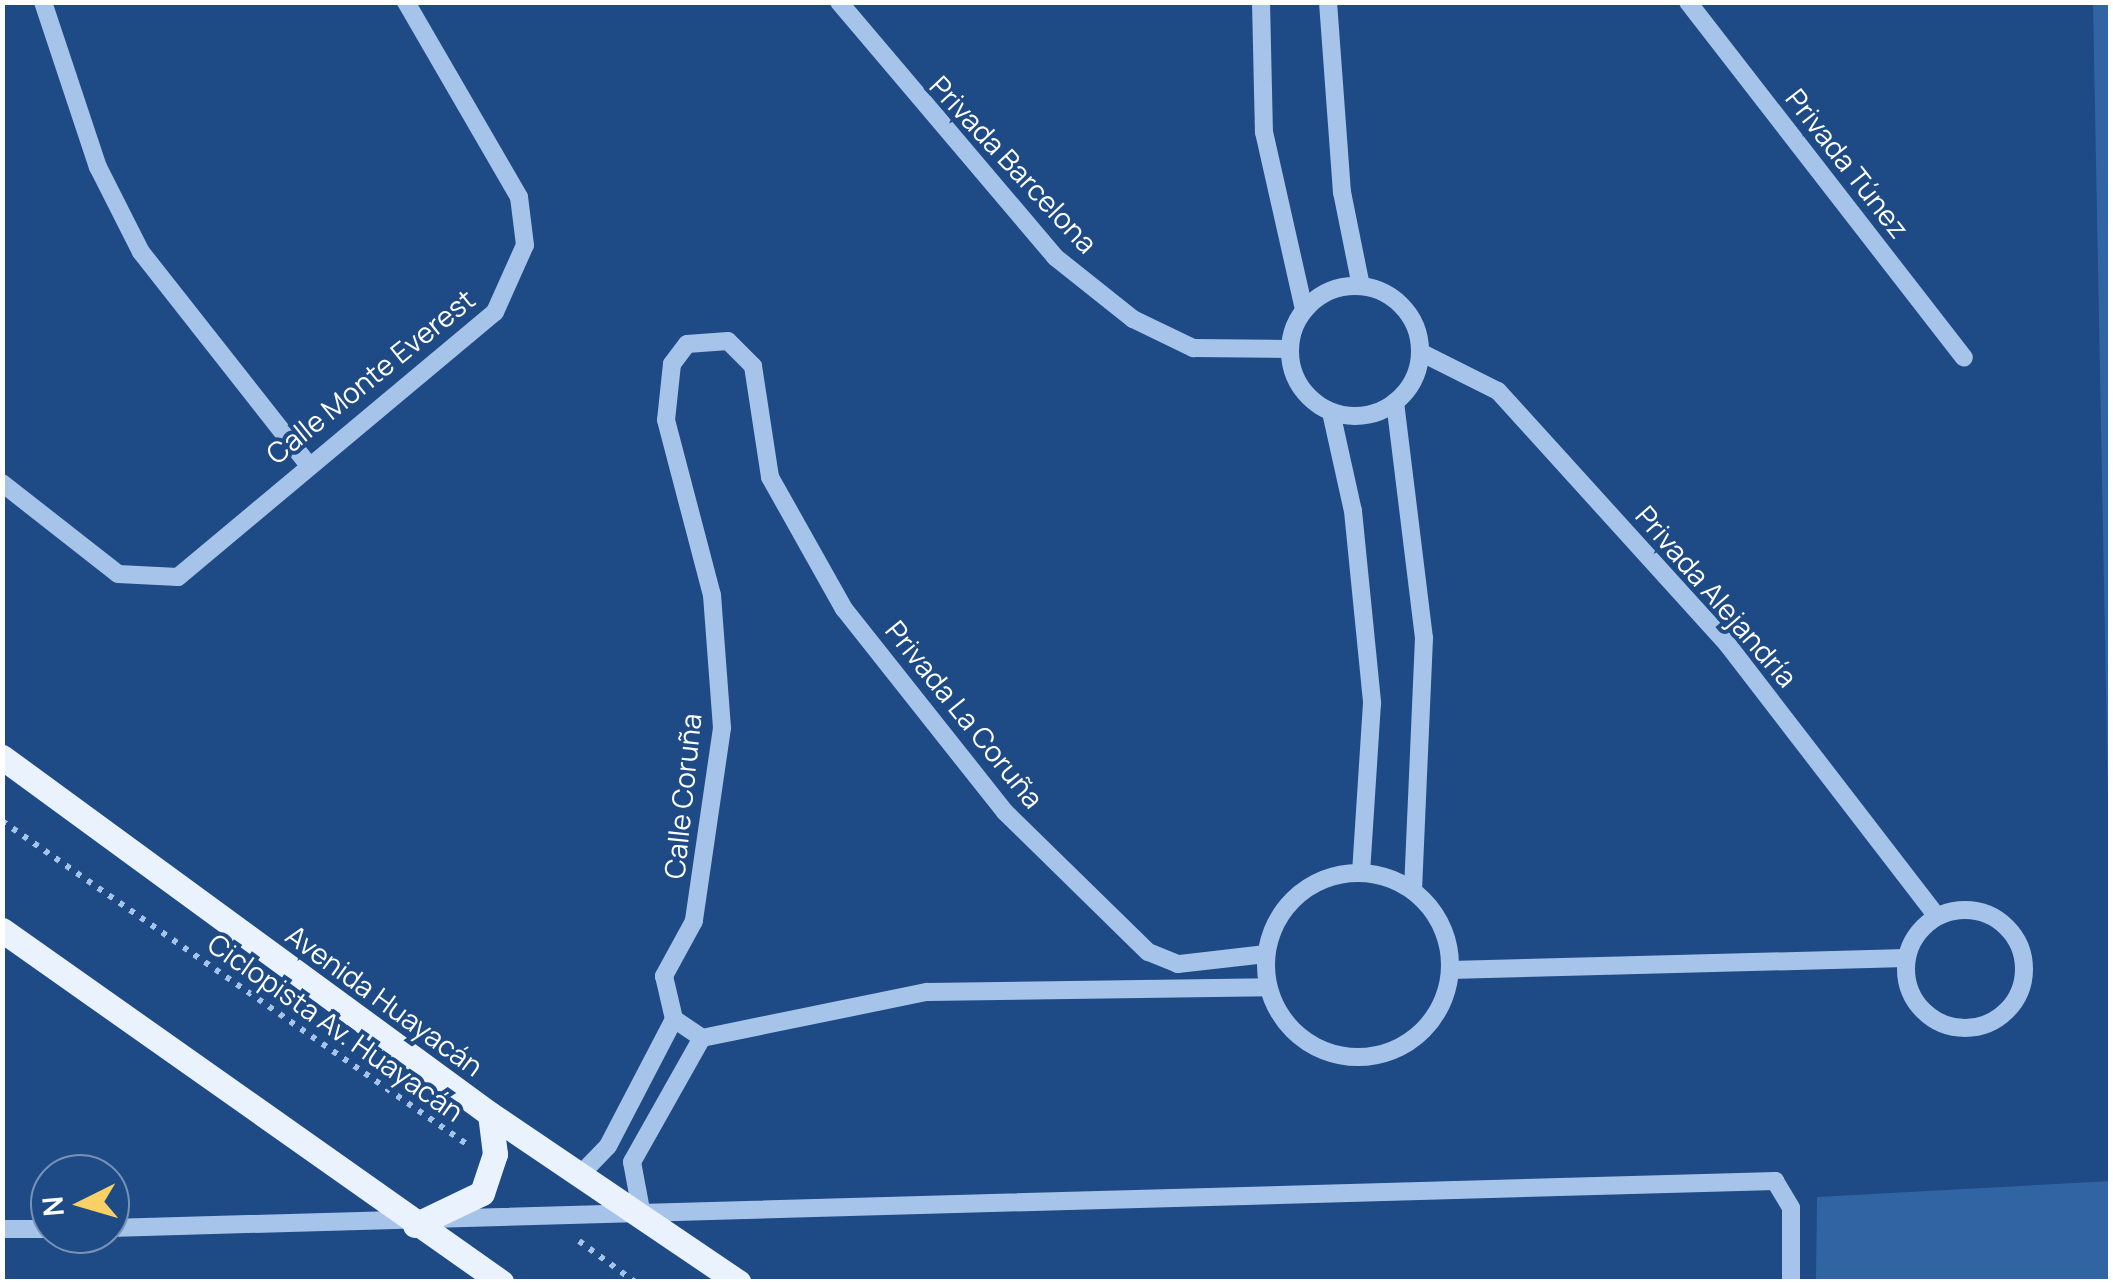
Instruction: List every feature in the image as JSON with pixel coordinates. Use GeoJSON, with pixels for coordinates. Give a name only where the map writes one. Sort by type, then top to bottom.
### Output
{"type":"FeatureCollection","features":[{"type":"Feature","properties":{"kind":"main road","name":"Avenida Huayacán"},"geometry":{"type":"LineString","coordinates":[[2,757],[490,1114],[580,1175],[641,1210],[738,1282]]}},
{"type":"Feature","properties":{"kind":"main road"},"geometry":{"type":"LineString","coordinates":[[2,930],[501,1282]]}},
{"type":"Feature","properties":{"kind":"main road"},"geometry":{"type":"LineString","coordinates":[[415,1225],[465,1208],[492,1170],[490,1114]]}},
{"type":"Feature","properties":{"kind":"street"},"geometry":{"type":"LineString","coordinates":[[42,2],[92,150],[141,252],[306,462]]}},
{"type":"Feature","properties":{"kind":"street","name":"Calle Monte Everest"},"geometry":{"type":"LineString","coordinates":[[2,483],[118,574],[146,582],[178,577],[306,462],[495,312],[525,246],[519,196],[406,2]]}},
{"type":"Feature","properties":{"kind":"street","name":"Privada Barcelona"},"geometry":{"type":"LineString","coordinates":[[838,2],[1055,257],[1133,318],[1193,348],[1289,349]]}},
{"type":"Feature","properties":{"kind":"street"},"geometry":{"type":"LineString","coordinates":[[1261,2],[1264,132],[1304,309],[1289,349],[1300,388],[1331,412],[1353,417],[1395,402]]}},
{"type":"Feature","properties":{"kind":"street"},"geometry":{"type":"LineString","coordinates":[[1328,2],[1342,192],[1361,286]]}},
{"type":"Feature","properties":{"kind":"street","name":"Privada Túnez"},"geometry":{"type":"LineString","coordinates":[[1688,2],[1964,358]]}},
{"type":"Feature","properties":{"kind":"street"},"geometry":{"type":"LineString","coordinates":[[1304,309],[1361,286],[1396,301],[1420,352],[1395,402],[1424,638],[1413,891]]}},
{"type":"Feature","properties":{"kind":"street","name":"Calle Coruña"},"geometry":{"type":"LineString","coordinates":[[674,1019],[664,976],[694,921],[722,728],[712,595],[666,420],[672,364],[687,344],[707,338],[728,341],[753,366]]}},
{"type":"Feature","properties":{"kind":"street","name":"Privada Alejandría"},"geometry":{"type":"LineString","coordinates":[[1420,352],[1498,391],[1728,645],[1937,916]]}},
{"type":"Feature","properties":{"kind":"street","name":"Privada La Coruña"},"geometry":{"type":"LineString","coordinates":[[753,366],[770,476],[844,609],[1005,812],[1148,952],[1178,964],[1266,954]]}},
{"type":"Feature","properties":{"kind":"street"},"geometry":{"type":"LineString","coordinates":[[1331,412],[1353,512],[1372,704],[1362,872]]}},
{"type":"Feature","properties":{"kind":"street"},"geometry":{"type":"LineString","coordinates":[[1362,872],[1413,891],[1447,940],[1450,970],[1430,1024],[1408,1044],[1352,1058],[1298,1036],[1268,987],[1266,954],[1298,894],[1362,872]]}},
{"type":"Feature","properties":{"kind":"street"},"geometry":{"type":"LineString","coordinates":[[1976,910],[2010,930],[2025,967],[2012,1005],[1979,1027],[1940,1023],[1911,994],[1906,958],[1937,916],[1976,910]]}},
{"type":"Feature","properties":{"kind":"street"},"geometry":{"type":"LineString","coordinates":[[1450,970],[1906,958]]}},
{"type":"Feature","properties":{"kind":"street"},"geometry":{"type":"LineString","coordinates":[[580,1175],[608,1146],[674,1019],[702,1038],[742,1036],[927,992],[1268,987]]}},
{"type":"Feature","properties":{"kind":"street"},"geometry":{"type":"LineString","coordinates":[[641,1210],[632,1162],[702,1038]]}},
{"type":"Feature","properties":{"kind":"street"},"geometry":{"type":"LineString","coordinates":[[130,1228],[415,1225],[641,1210],[1775,1181],[1791,1208],[1791,1282]]}},
{"type":"Feature","properties":{"kind":"street"},"geometry":{"type":"LineString","coordinates":[[2,1229],[30,1228]]}},
{"type":"Feature","properties":{"kind":"path","name":"Ciclopista Av. Huayacán"},"geometry":{"type":"LineString","coordinates":[[2,821],[492,1170]]}},
{"type":"Feature","properties":{"kind":"path"},"geometry":{"type":"LineString","coordinates":[[545,1216],[634,1282]]}},
{"type":"Feature","properties":{"kind":"shaded area"},"geometry":{"type":"Polygon","coordinates":[[[2093,3],[2110,3],[2110,902],[2093,3]]]}},
{"type":"Feature","properties":{"kind":"shaded area"},"geometry":{"type":"Polygon","coordinates":[[[2110,1181],[2110,1281],[1816,1281],[1817,1197],[2110,1181]]]}}]}
